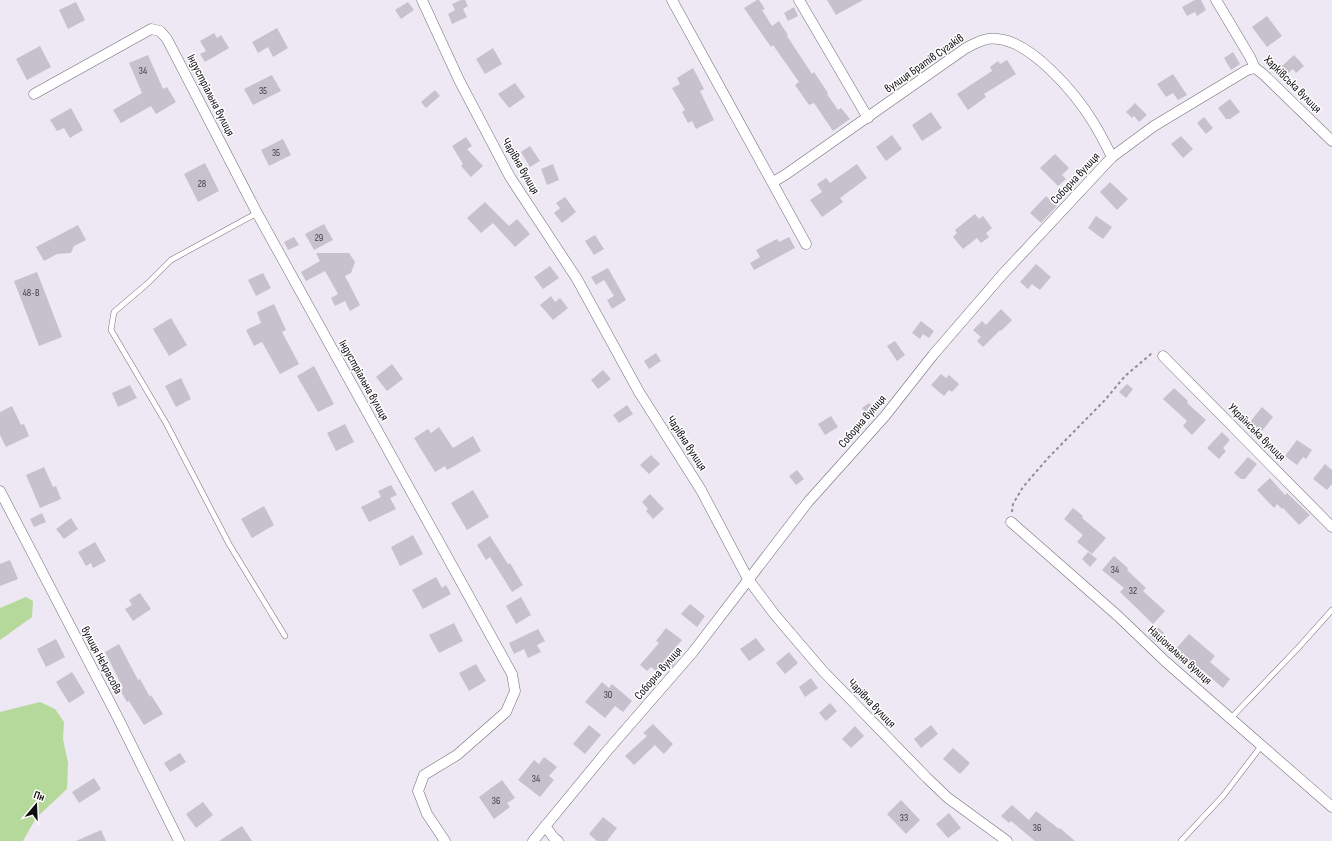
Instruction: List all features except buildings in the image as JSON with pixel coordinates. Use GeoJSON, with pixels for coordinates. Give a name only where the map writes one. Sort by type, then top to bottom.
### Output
{"type":"FeatureCollection","features":[{"type":"Feature","properties":{"kind":"street","name":"Чарівна вулиця"},"geometry":{"type":"LineString","coordinates":[[422,0],[459,80],[510,177],[577,279],[639,392],[701,490],[748,579],[822,670],[927,778],[948,798],[1007,841]]}},
{"type":"Feature","properties":{"kind":"street"},"geometry":{"type":"LineString","coordinates":[[672,0],[806,244]]}},
{"type":"Feature","properties":{"kind":"street"},"geometry":{"type":"LineString","coordinates":[[799,0],[868,118]]}},
{"type":"Feature","properties":{"kind":"street","name":"Харківська вулиця"},"geometry":{"type":"LineString","coordinates":[[1216,0],[1255,68],[1332,141]]}},
{"type":"Feature","properties":{"kind":"street","name":"Індустріальна вулиця"},"geometry":{"type":"LineString","coordinates":[[34,94],[151,29],[160,31],[167,39],[257,213],[512,674],[515,691],[506,712],[457,755],[424,775],[418,791],[427,814],[445,841]]}},
{"type":"Feature","properties":{"kind":"street","name":"вулиця Братів Сугаків"},"geometry":{"type":"LineString","coordinates":[[772,182],[786,175],[966,48],[983,40],[997,38],[1011,42],[1029,52],[1052,72],[1082,106],[1094,123],[1112,157]]}},
{"type":"Feature","properties":{"kind":"street","name":"Соборна вулиця"},"geometry":{"type":"LineString","coordinates":[[533,841],[607,751],[693,652],[808,502],[885,416],[938,349],[1002,275],[1112,157],[1166,118],[1247,70],[1255,68]]}},
{"type":"Feature","properties":{"kind":"street","name":"Українська вулиця"},"geometry":{"type":"LineString","coordinates":[[1163,356],[1332,527]]}},
{"type":"Feature","properties":{"kind":"street","name":"вулиця Нєкрасова"},"geometry":{"type":"LineString","coordinates":[[0,491],[117,716],[179,841]]}},
{"type":"Feature","properties":{"kind":"street","name":"Національна вулиця"},"geometry":{"type":"LineString","coordinates":[[1011,522],[1118,616],[1166,662],[1332,807]]}},
{"type":"Feature","properties":{"kind":"street"},"geometry":{"type":"LineString","coordinates":[[545,826],[558,841]]}},
{"type":"Feature","properties":{"kind":"lane"},"geometry":{"type":"LineString","coordinates":[[257,213],[171,260],[148,283],[114,312],[111,330],[166,423],[229,544],[285,636]]}},
{"type":"Feature","properties":{"kind":"lane"},"geometry":{"type":"LineString","coordinates":[[1231,718],[1332,610]]}},
{"type":"Feature","properties":{"kind":"lane"},"geometry":{"type":"LineString","coordinates":[[1181,841],[1223,796],[1262,745]]}},
{"type":"Feature","properties":{"kind":"path"},"geometry":{"type":"LineString","coordinates":[[1011,522],[1013,504],[1023,487],[1048,458],[1105,400],[1125,376],[1151,354],[1163,356]]}},
{"type":"Feature","properties":{"kind":"green space"},"geometry":{"type":"Polygon","coordinates":[[[26,597],[33,601],[32,617],[0,640],[0,608],[26,597]]]}},
{"type":"Feature","properties":{"kind":"green space"},"geometry":{"type":"Polygon","coordinates":[[[40,702],[55,709],[64,722],[63,739],[68,763],[67,789],[36,818],[23,841],[0,841],[0,712],[40,702]]]}}]}
